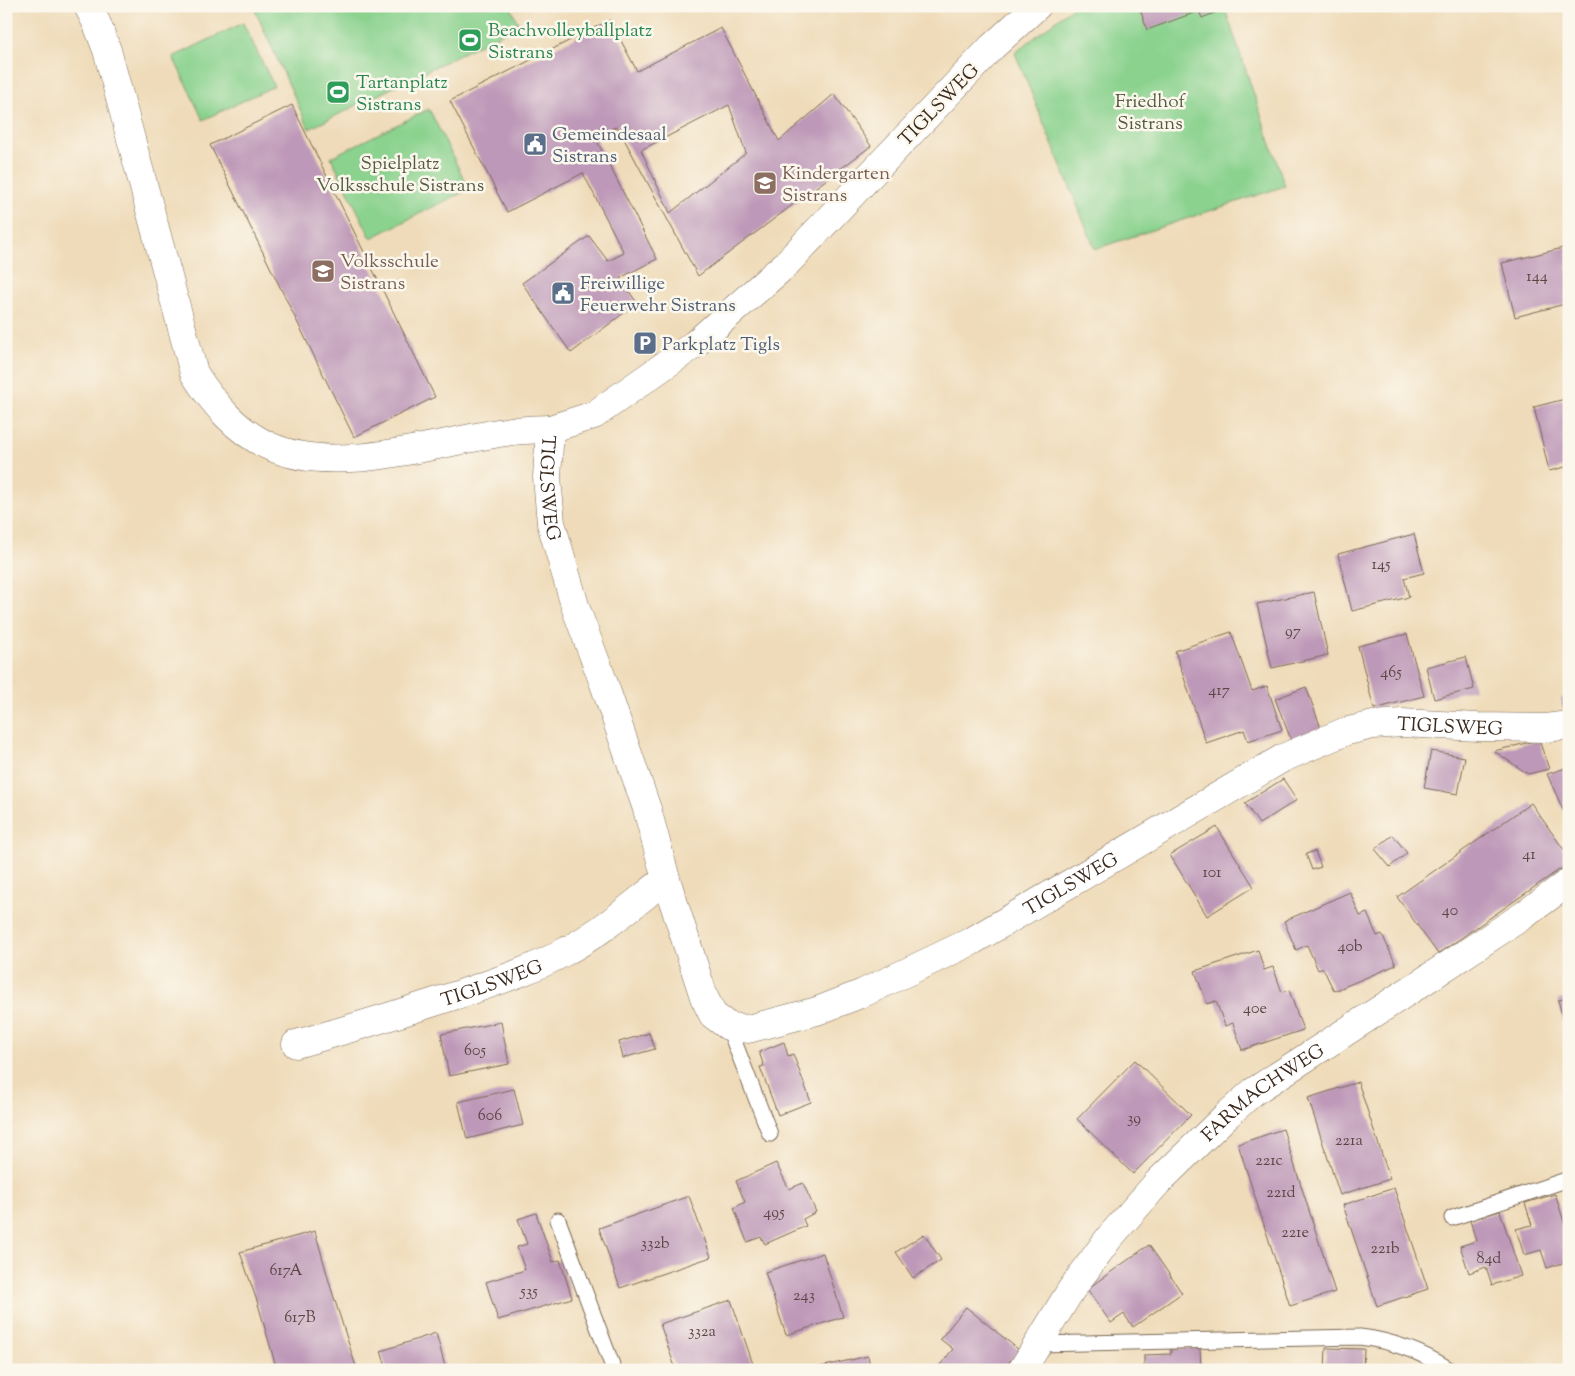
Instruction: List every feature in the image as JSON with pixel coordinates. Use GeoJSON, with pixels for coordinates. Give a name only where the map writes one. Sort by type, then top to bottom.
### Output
{"type":"FeatureCollection","features":[{"type":"Feature","properties":{"kind":"street"},"geometry":{"type":"LineString","coordinates":[[88,6],[98,24],[107,50],[194,373],[209,397],[242,430],[269,446],[294,454],[324,458],[351,458],[378,455],[512,431],[550,428]]}},
{"type":"Feature","properties":{"kind":"street","name":"TIGLSWEG"},"geometry":{"type":"LineString","coordinates":[[1037,6],[992,47],[784,265],[695,344],[594,415],[550,428],[547,476],[551,523],[576,609],[603,680],[647,809],[666,879],[704,997],[712,1015],[728,1026],[748,1030],[817,1011],[863,993],[972,941],[1283,758],[1344,732],[1373,725],[1402,723],[1546,728],[1569,725]]}},
{"type":"Feature","properties":{"kind":"street","name":"TIGLSWEG"},"geometry":{"type":"LineString","coordinates":[[296,1044],[440,1000],[509,977],[538,965],[569,950],[620,915],[666,879]]}},
{"type":"Feature","properties":{"kind":"street","name":"FARMACHWEG"},"geometry":{"type":"LineString","coordinates":[[1022,1370],[1071,1290],[1109,1238],[1158,1182],[1253,1092],[1524,915],[1569,882]]}},
{"type":"Feature","properties":{"kind":"lane"},"geometry":{"type":"LineString","coordinates":[[728,1026],[770,1134]]}},
{"type":"Feature","properties":{"kind":"lane"},"geometry":{"type":"LineString","coordinates":[[1452,1218],[1569,1179]]}},
{"type":"Feature","properties":{"kind":"lane"},"geometry":{"type":"LineString","coordinates":[[558,1220],[614,1370]]}},
{"type":"Feature","properties":{"kind":"lane"},"geometry":{"type":"LineString","coordinates":[[1039,1344],[1360,1337],[1381,1339],[1405,1346],[1450,1370]]}},
{"type":"Feature","properties":{"kind":"green space","name":"Tartanplatz Sistrans"},"geometry":{"type":"Polygon","coordinates":[[[253,6],[510,6],[519,25],[309,129],[253,6]]]}},
{"type":"Feature","properties":{"kind":"green space","name":"Friedhof Sistrans"},"geometry":{"type":"Polygon","coordinates":[[[1074,6],[1224,6],[1285,186],[1095,249],[1015,53],[1074,6]]]}},
{"type":"Feature","properties":{"kind":"green space"},"geometry":{"type":"Polygon","coordinates":[[[243,23],[274,86],[203,120],[173,57],[243,23]]]}},
{"type":"Feature","properties":{"kind":"green space","name":"Spielplatz Volksschule Sistrans"},"geometry":{"type":"Polygon","coordinates":[[[429,109],[469,189],[371,238],[331,157],[429,109]]]}},
{"type":"Feature","properties":{"kind":"building"},"geometry":{"type":"Polygon","coordinates":[[[1139,6],[1218,6],[1219,11],[1202,18],[1199,11],[1147,30],[1139,6]]]}},
{"type":"Feature","properties":{"kind":"building"},"geometry":{"type":"Polygon","coordinates":[[[610,20],[637,71],[721,28],[779,141],[834,94],[871,146],[698,276],[617,126],[595,137],[657,259],[620,278],[637,303],[571,353],[522,283],[589,236],[608,261],[624,253],[583,173],[507,212],[450,101],[610,20]],[[729,105],[641,150],[670,213],[746,153],[729,105]]]}},
{"type":"Feature","properties":{"kind":"building","name":"Volksschule Sistrans"},"geometry":{"type":"Polygon","coordinates":[[[292,105],[435,397],[354,437],[210,145],[292,105]]]}},
{"type":"Feature","properties":{"kind":"building"},"geometry":{"type":"Polygon","coordinates":[[[1567,247],[1569,303],[1515,317],[1502,263],[1567,247]]]}},
{"type":"Feature","properties":{"kind":"building"},"geometry":{"type":"Polygon","coordinates":[[[1569,398],[1569,466],[1549,471],[1534,407],[1569,398]]]}},
{"type":"Feature","properties":{"kind":"building"},"geometry":{"type":"Polygon","coordinates":[[[1414,534],[1424,573],[1404,578],[1409,597],[1352,611],[1338,554],[1414,534]]]}},
{"type":"Feature","properties":{"kind":"building"},"geometry":{"type":"Polygon","coordinates":[[[1314,592],[1328,655],[1272,668],[1257,604],[1314,592]]]}},
{"type":"Feature","properties":{"kind":"building"},"geometry":{"type":"Polygon","coordinates":[[[1231,632],[1252,691],[1267,686],[1282,730],[1248,741],[1244,730],[1206,743],[1175,651],[1231,632]]]}},
{"type":"Feature","properties":{"kind":"building"},"geometry":{"type":"Polygon","coordinates":[[[1407,634],[1424,696],[1374,709],[1358,646],[1407,634]]]}},
{"type":"Feature","properties":{"kind":"building"},"geometry":{"type":"Polygon","coordinates":[[[1466,657],[1474,689],[1434,699],[1426,667],[1466,657]]]}},
{"type":"Feature","properties":{"kind":"building"},"geometry":{"type":"Polygon","coordinates":[[[1306,687],[1322,731],[1292,742],[1275,699],[1306,687]]]}},
{"type":"Feature","properties":{"kind":"building"},"geometry":{"type":"Polygon","coordinates":[[[1569,695],[1569,716],[1564,716],[1561,698],[1569,695]]]}},
{"type":"Feature","properties":{"kind":"building"},"geometry":{"type":"Polygon","coordinates":[[[1539,740],[1549,769],[1528,774],[1494,751],[1539,740]]]}},
{"type":"Feature","properties":{"kind":"building"},"geometry":{"type":"Polygon","coordinates":[[[1431,751],[1465,757],[1458,794],[1424,788],[1431,751]]]}},
{"type":"Feature","properties":{"kind":"building"},"geometry":{"type":"Polygon","coordinates":[[[1569,767],[1569,823],[1547,774],[1569,767]]]}},
{"type":"Feature","properties":{"kind":"building"},"geometry":{"type":"Polygon","coordinates":[[[1283,779],[1297,800],[1259,824],[1245,803],[1283,779]]]}},
{"type":"Feature","properties":{"kind":"building"},"geometry":{"type":"Polygon","coordinates":[[[1531,803],[1569,857],[1569,863],[1438,954],[1397,897],[1531,803]]]}},
{"type":"Feature","properties":{"kind":"building"},"geometry":{"type":"Polygon","coordinates":[[[1217,827],[1254,887],[1207,916],[1170,855],[1217,827]]]}},
{"type":"Feature","properties":{"kind":"building"},"geometry":{"type":"Polygon","coordinates":[[[1393,835],[1407,853],[1390,867],[1375,849],[1393,835]]]}},
{"type":"Feature","properties":{"kind":"building"},"geometry":{"type":"Polygon","coordinates":[[[1315,851],[1321,867],[1312,870],[1306,854],[1315,851]]]}},
{"type":"Feature","properties":{"kind":"building"},"geometry":{"type":"Polygon","coordinates":[[[1350,892],[1360,916],[1367,913],[1377,936],[1382,934],[1396,965],[1334,991],[1323,968],[1318,970],[1307,945],[1296,950],[1284,921],[1350,892]]]}},
{"type":"Feature","properties":{"kind":"building"},"geometry":{"type":"Polygon","coordinates":[[[1258,950],[1264,970],[1273,967],[1282,992],[1289,990],[1303,1030],[1242,1050],[1233,1023],[1225,1026],[1216,1001],[1207,1004],[1195,971],[1258,950]]]}},
{"type":"Feature","properties":{"kind":"building"},"geometry":{"type":"Polygon","coordinates":[[[1569,998],[1569,1039],[1568,1039],[1558,1000],[1569,998]]]}},
{"type":"Feature","properties":{"kind":"building"},"geometry":{"type":"Polygon","coordinates":[[[501,1022],[509,1064],[449,1076],[441,1034],[501,1022]]]}},
{"type":"Feature","properties":{"kind":"building"},"geometry":{"type":"Polygon","coordinates":[[[649,1033],[655,1049],[623,1058],[619,1042],[649,1033]]]}},
{"type":"Feature","properties":{"kind":"building"},"geometry":{"type":"Polygon","coordinates":[[[784,1042],[788,1056],[793,1054],[811,1102],[778,1115],[760,1067],[764,1066],[759,1052],[784,1042]]]}},
{"type":"Feature","properties":{"kind":"building"},"geometry":{"type":"Polygon","coordinates":[[[1135,1060],[1191,1115],[1133,1174],[1077,1119],[1135,1060]]]}},
{"type":"Feature","properties":{"kind":"building"},"geometry":{"type":"Polygon","coordinates":[[[1358,1082],[1390,1179],[1340,1195],[1308,1098],[1358,1082]]]}},
{"type":"Feature","properties":{"kind":"building"},"geometry":{"type":"Polygon","coordinates":[[[514,1089],[523,1125],[467,1139],[458,1102],[514,1089]]]}},
{"type":"Feature","properties":{"kind":"building"},"geometry":{"type":"Polygon","coordinates":[[[1283,1129],[1335,1292],[1290,1306],[1238,1144],[1283,1129]]]}},
{"type":"Feature","properties":{"kind":"building"},"geometry":{"type":"Polygon","coordinates":[[[776,1163],[789,1189],[803,1183],[816,1212],[803,1219],[806,1226],[765,1244],[761,1237],[747,1242],[734,1208],[745,1202],[736,1181],[776,1163]]]}},
{"type":"Feature","properties":{"kind":"building"},"geometry":{"type":"Polygon","coordinates":[[[1394,1188],[1428,1289],[1377,1306],[1343,1205],[1394,1188]]]}},
{"type":"Feature","properties":{"kind":"building"},"geometry":{"type":"Polygon","coordinates":[[[1555,1194],[1569,1237],[1569,1261],[1547,1268],[1541,1250],[1524,1255],[1516,1229],[1532,1225],[1525,1203],[1555,1194]]]}},
{"type":"Feature","properties":{"kind":"building"},"geometry":{"type":"Polygon","coordinates":[[[689,1196],[711,1257],[620,1288],[599,1228],[689,1196]]]}},
{"type":"Feature","properties":{"kind":"building"},"geometry":{"type":"Polygon","coordinates":[[[1500,1211],[1521,1276],[1492,1285],[1486,1267],[1469,1273],[1460,1246],[1476,1241],[1470,1220],[1500,1211]]]}},
{"type":"Feature","properties":{"kind":"building"},"geometry":{"type":"Polygon","coordinates":[[[536,1213],[553,1262],[560,1260],[572,1298],[498,1320],[486,1282],[525,1270],[517,1247],[527,1244],[518,1219],[536,1213]]]}},
{"type":"Feature","properties":{"kind":"building"},"geometry":{"type":"Polygon","coordinates":[[[315,1231],[357,1370],[277,1370],[258,1304],[240,1252],[315,1231]]]}},
{"type":"Feature","properties":{"kind":"building"},"geometry":{"type":"Polygon","coordinates":[[[924,1234],[941,1260],[913,1278],[896,1252],[924,1234]]]}},
{"type":"Feature","properties":{"kind":"building"},"geometry":{"type":"Polygon","coordinates":[[[1149,1245],[1182,1293],[1133,1327],[1124,1314],[1111,1323],[1087,1289],[1149,1245]]]}},
{"type":"Feature","properties":{"kind":"building"},"geometry":{"type":"Polygon","coordinates":[[[823,1253],[843,1317],[786,1335],[765,1272],[823,1253]]]}},
{"type":"Feature","properties":{"kind":"building"},"geometry":{"type":"Polygon","coordinates":[[[731,1300],[755,1370],[676,1370],[660,1324],[731,1300]]]}},
{"type":"Feature","properties":{"kind":"building"},"geometry":{"type":"Polygon","coordinates":[[[966,1307],[1019,1350],[1003,1370],[936,1370],[953,1349],[940,1339],[966,1307]]]}},
{"type":"Feature","properties":{"kind":"building"},"geometry":{"type":"Polygon","coordinates":[[[436,1333],[446,1370],[387,1370],[381,1351],[436,1333]]]}},
{"type":"Feature","properties":{"kind":"building"},"geometry":{"type":"Polygon","coordinates":[[[1200,1348],[1201,1370],[1144,1370],[1144,1355],[1171,1354],[1171,1349],[1200,1348]]]}},
{"type":"Feature","properties":{"kind":"building"},"geometry":{"type":"Polygon","coordinates":[[[1326,1348],[1364,1349],[1363,1370],[1325,1370],[1326,1348]]]}},
{"type":"Feature","properties":{"kind":"building"},"geometry":{"type":"Polygon","coordinates":[[[868,1356],[871,1370],[811,1370],[811,1369],[868,1356]]]}},
{"type":"Feature","properties":{"kind":"place","name":"Beachvolleyballplatz Sistrans"},"geometry":{"type":"Point","coordinates":[470,40]}},
{"type":"Feature","properties":{"kind":"place","name":"Tartanplatz Sistrans"},"geometry":{"type":"Point","coordinates":[338,92]}},
{"type":"Feature","properties":{"kind":"place","name":"Gemeindesaal Sistrans"},"geometry":{"type":"Point","coordinates":[535,144]}},
{"type":"Feature","properties":{"kind":"place","name":"Kindergarten Sistrans"},"geometry":{"type":"Point","coordinates":[765,183]}},
{"type":"Feature","properties":{"kind":"place","name":"Volksschule Sistrans"},"geometry":{"type":"Point","coordinates":[323,271]}},
{"type":"Feature","properties":{"kind":"place","name":"Freiwillige Feuerwehr Sistrans"},"geometry":{"type":"Point","coordinates":[563,293]}},
{"type":"Feature","properties":{"kind":"place","name":"Parkplatz Tigls"},"geometry":{"type":"Point","coordinates":[645,343]}}]}
